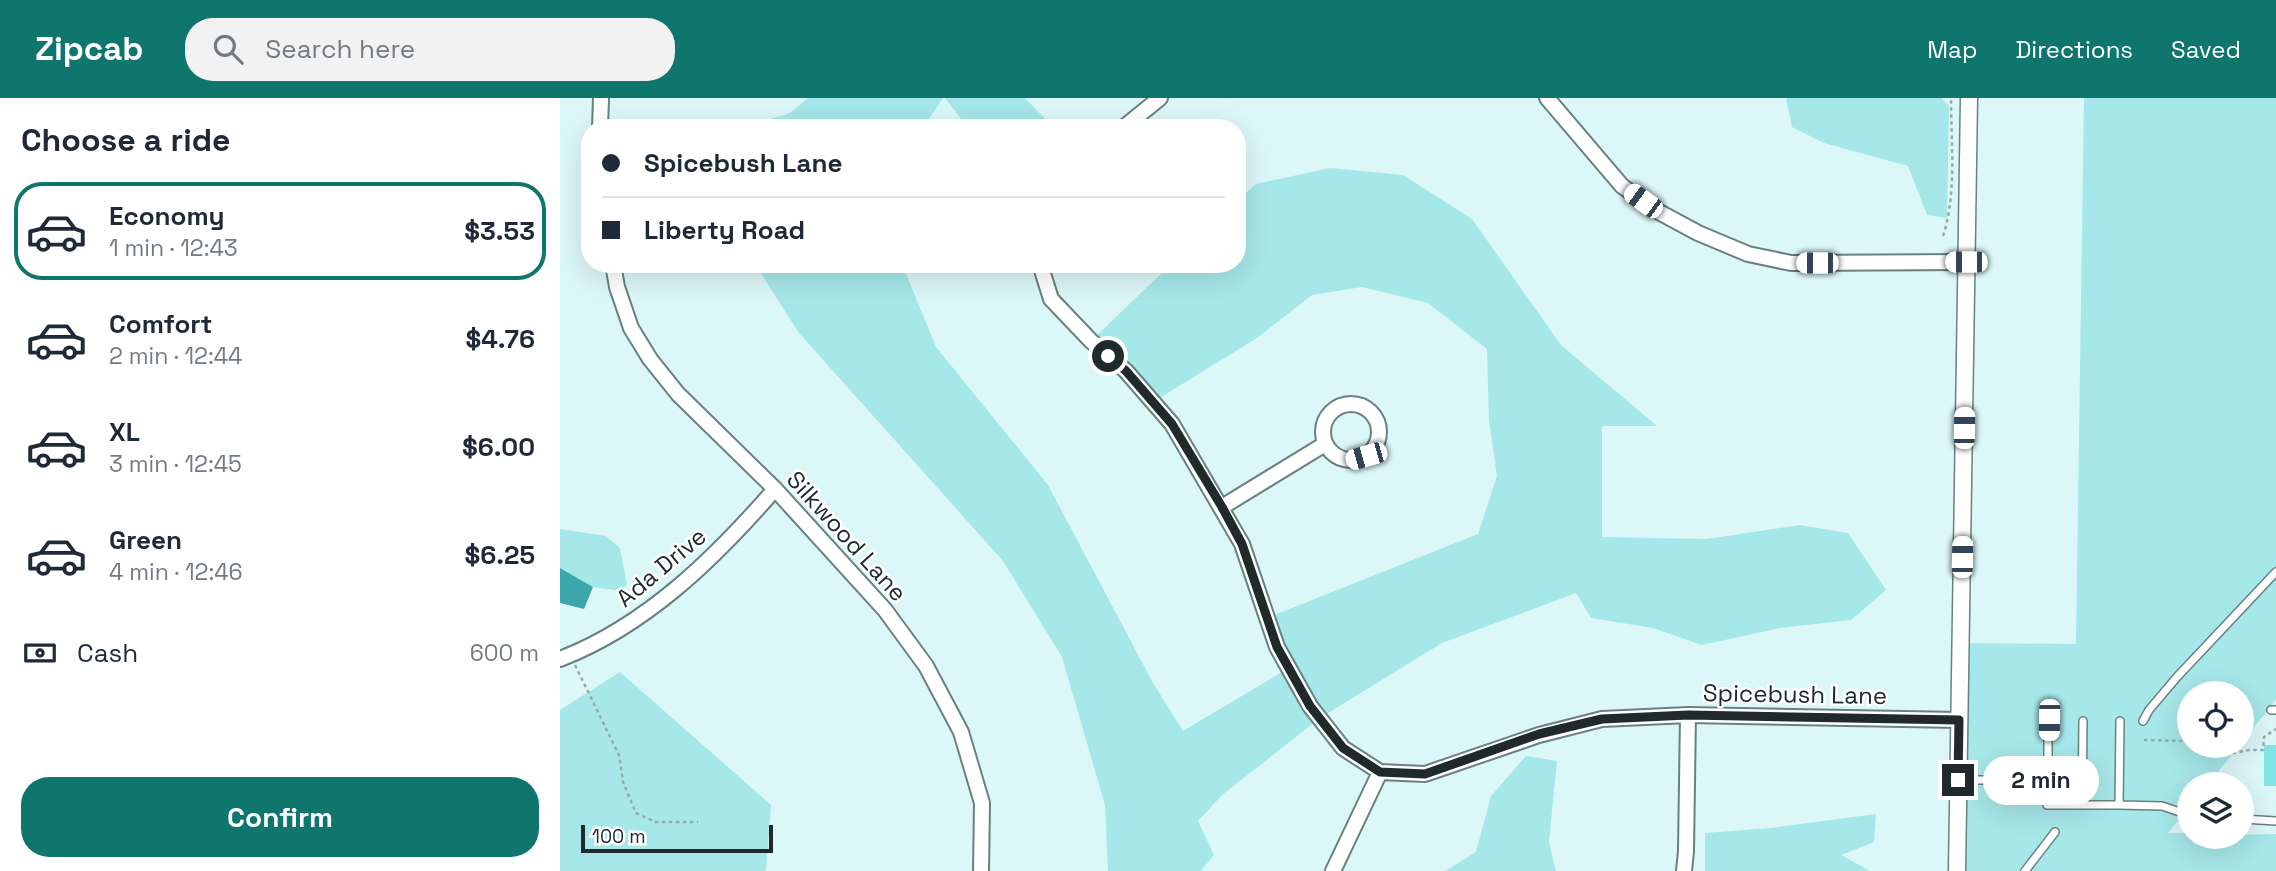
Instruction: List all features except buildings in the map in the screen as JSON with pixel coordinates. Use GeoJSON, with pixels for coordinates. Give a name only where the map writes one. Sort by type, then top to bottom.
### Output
{"type":"FeatureCollection","features":[{"type":"Feature","properties":{"kind":"street"},"geometry":{"type":"LineString","coordinates":[[600,98],[600,119]]}},
{"type":"Feature","properties":{"kind":"street"},"geometry":{"type":"LineString","coordinates":[[1133,119],[1157,98]]}},
{"type":"Feature","properties":{"kind":"street"},"geometry":{"type":"LineString","coordinates":[[1547,98],[1622,186],[1659,212],[1698,233],[1748,254],[1791,263],[1966,262]]}},
{"type":"Feature","properties":{"kind":"street"},"geometry":{"type":"LineString","coordinates":[[1957,871],[1969,98]]}},
{"type":"Feature","properties":{"kind":"street","name":"Silkwood Lane"},"geometry":{"type":"LineString","coordinates":[[615,273],[631,328],[650,359],[678,394],[775,489],[885,610],[926,666],[961,732],[982,803],[981,871]]}},
{"type":"Feature","properties":{"kind":"street"},"geometry":{"type":"LineString","coordinates":[[1043,273],[1051,299],[1091,341],[1126,371],[1172,424],[1242,544],[1277,647],[1310,706],[1343,748],[1380,772],[1333,871]]}},
{"type":"Feature","properties":{"kind":"street"},"geometry":{"type":"LineString","coordinates":[[1346,404],[1358,405],[1370,411],[1378,424],[1380,433],[1374,450],[1366,456],[1352,460],[1337,457],[1325,444],[1325,421],[1336,408],[1346,404]]}},
{"type":"Feature","properties":{"kind":"street"},"geometry":{"type":"LineString","coordinates":[[1222,507],[1325,444]]}},
{"type":"Feature","properties":{"kind":"street","name":"Ada Drive"},"geometry":{"type":"LineString","coordinates":[[560,659],[635,621],[728,540],[775,489]]}},
{"type":"Feature","properties":{"kind":"street"},"geometry":{"type":"LineString","coordinates":[[1684,871],[1688,715]]}},
{"type":"Feature","properties":{"kind":"street","name":"Spicebush Lane"},"geometry":{"type":"LineString","coordinates":[[1380,772],[1425,774],[1539,734],[1602,719],[1688,715],[1959,720]]}},
{"type":"Feature","properties":{"kind":"lane"},"geometry":{"type":"LineString","coordinates":[[2143,721],[2177,677],[2276,572]]}},
{"type":"Feature","properties":{"kind":"lane"},"geometry":{"type":"LineString","coordinates":[[2049,720],[2047,805],[2162,806],[2177,811]]}},
{"type":"Feature","properties":{"kind":"lane"},"geometry":{"type":"LineString","coordinates":[[2082,805],[2084,721]]}},
{"type":"Feature","properties":{"kind":"lane"},"geometry":{"type":"LineString","coordinates":[[2119,805],[2120,721]]}},
{"type":"Feature","properties":{"kind":"lane"},"geometry":{"type":"LineString","coordinates":[[1958,780],[2048,780]]}},
{"type":"Feature","properties":{"kind":"lane"},"geometry":{"type":"LineString","coordinates":[[2254,820],[2276,821]]}},
{"type":"Feature","properties":{"kind":"lane"},"geometry":{"type":"LineString","coordinates":[[2025,871],[2055,832]]}},
{"type":"Feature","properties":{"kind":"path"},"geometry":{"type":"LineString","coordinates":[[1943,236],[1948,220],[1950,187],[1951,98]]}},
{"type":"Feature","properties":{"kind":"path"},"geometry":{"type":"LineString","coordinates":[[579,673],[619,755],[622,782],[636,813],[655,822],[698,822]]}},
{"type":"Feature","properties":{"kind":"path"},"geometry":{"type":"LineString","coordinates":[[2254,750],[2263,750],[2264,737],[2276,729]]}},
{"type":"Feature","properties":{"kind":"path"},"geometry":{"type":"LineString","coordinates":[[2144,740],[2177,741]]}},
{"type":"Feature","properties":{"kind":"shaded area"},"geometry":{"type":"Polygon","coordinates":[[[808,98],[943,98],[929,119],[771,119],[790,113],[808,98]]]}},
{"type":"Feature","properties":{"kind":"shaded area"},"geometry":{"type":"Polygon","coordinates":[[[945,98],[1025,98],[1045,119],[961,119],[945,98]]]}},
{"type":"Feature","properties":{"kind":"shaded area"},"geometry":{"type":"Polygon","coordinates":[[[1786,98],[1942,98],[1949,106],[1947,218],[1927,215],[1908,166],[1824,143],[1792,127],[1786,98]]]}},
{"type":"Feature","properties":{"kind":"shaded area"},"geometry":{"type":"Polygon","coordinates":[[[2084,98],[2276,98],[2276,700],[2254,727],[2254,681],[2177,681],[2177,758],[2229,758],[2218,772],[2177,772],[2177,822],[2168,833],[2177,833],[2177,849],[2254,849],[2254,835],[2276,834],[2276,871],[1957,871],[1961,643],[2076,644],[2084,98]]]}},
{"type":"Feature","properties":{"kind":"shaded area"},"geometry":{"type":"Polygon","coordinates":[[[1330,168],[1403,175],[1472,219],[1561,345],[1657,426],[1602,426],[1602,537],[1707,539],[1800,525],[1848,533],[1886,590],[1851,620],[1780,628],[1702,645],[1653,628],[1591,618],[1576,593],[1442,643],[1320,718],[1222,795],[1198,821],[1214,855],[1201,871],[1108,871],[1105,805],[1062,657],[1003,561],[799,333],[761,273],[906,273],[936,347],[1048,485],[1153,683],[1183,731],[1289,668],[1267,618],[1478,534],[1497,476],[1489,421],[1487,349],[1428,303],[1362,287],[1312,295],[1257,338],[1153,402],[1091,341],[1162,273],[1246,273],[1246,193],[1256,184],[1330,168]]]}},
{"type":"Feature","properties":{"kind":"shaded area"},"geometry":{"type":"Polygon","coordinates":[[[560,529],[606,536],[620,548],[627,584],[621,591],[593,587],[560,568],[560,529]]]}},
{"type":"Feature","properties":{"kind":"shaded area"},"geometry":{"type":"Polygon","coordinates":[[[560,568],[593,587],[584,609],[560,603],[560,568]]]}},
{"type":"Feature","properties":{"kind":"shaded area"},"geometry":{"type":"Polygon","coordinates":[[[620,672],[771,805],[766,871],[560,871],[560,710],[620,672]]]}},
{"type":"Feature","properties":{"kind":"shaded area"},"geometry":{"type":"Polygon","coordinates":[[[1526,756],[1557,761],[1549,842],[1556,871],[1445,871],[1476,852],[1491,796],[1526,756]]]}},
{"type":"Feature","properties":{"kind":"shaded area"},"geometry":{"type":"Polygon","coordinates":[[[1876,814],[1874,842],[1841,855],[1870,871],[1705,871],[1705,833],[1771,828],[1876,814]]]}},
{"type":"Feature","properties":{"kind":"route"},"geometry":{"type":"LineString","coordinates":[[1108,356],[1126,371],[1172,424],[1222,507],[1242,544],[1277,647],[1310,706],[1343,748],[1380,772],[1425,774],[1539,734],[1602,719],[1688,715],[1959,720],[1958,780]]}}]}
